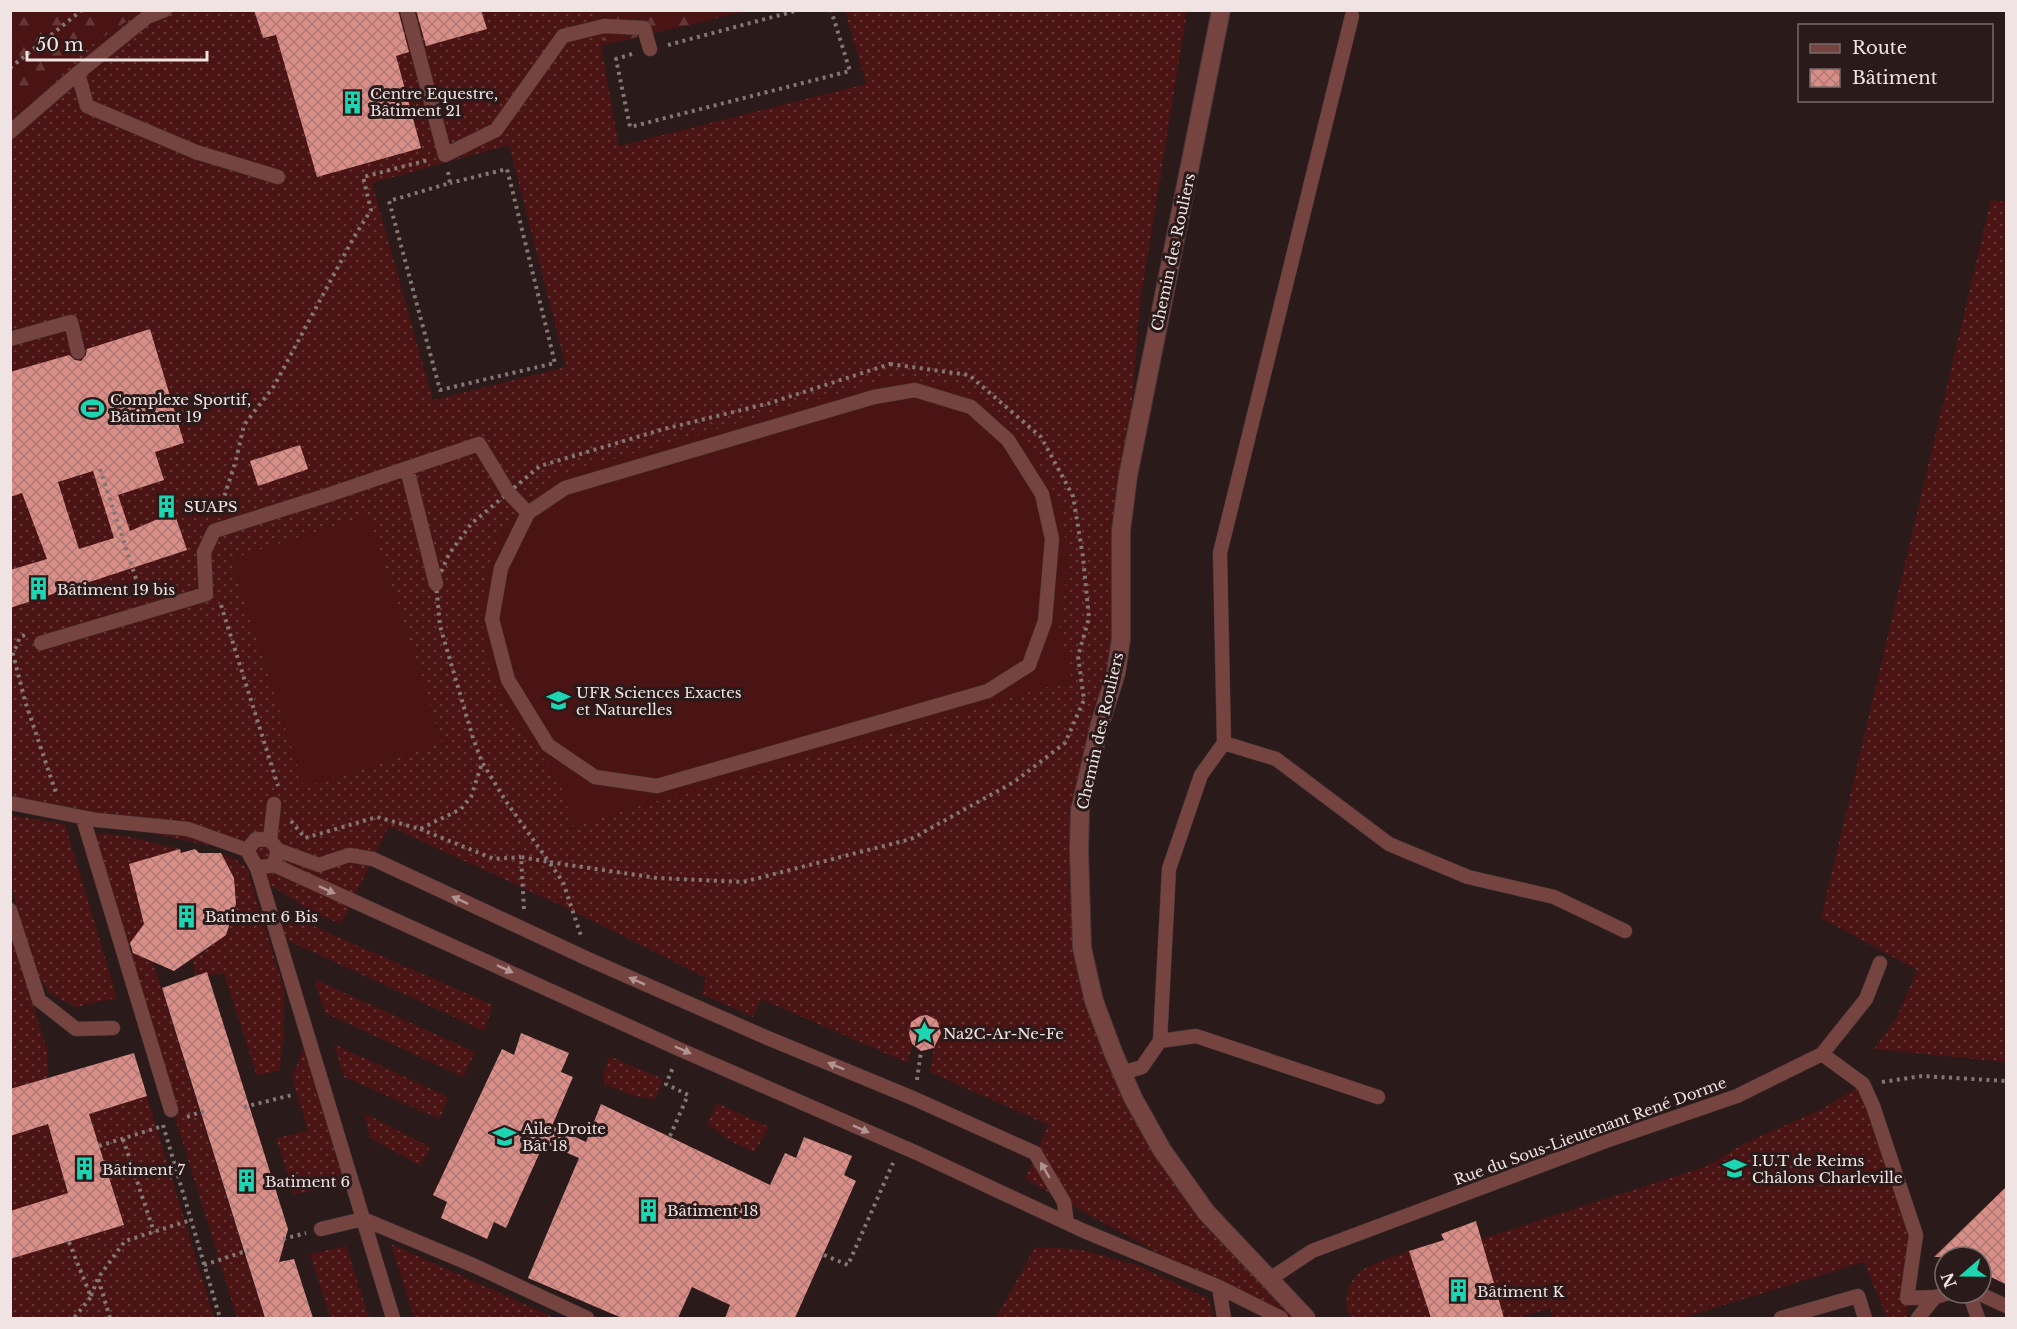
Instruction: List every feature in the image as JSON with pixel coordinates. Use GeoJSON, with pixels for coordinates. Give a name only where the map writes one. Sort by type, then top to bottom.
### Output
{"type":"FeatureCollection","features":[{"type":"Feature","properties":{"kind":"street","name":"Chemin des Rouliers"},"geometry":{"type":"LineString","coordinates":[[1221,10],[1128,476],[1121,531],[1121,639],[1116,673],[1100,724],[1080,810],[1082,948],[1095,1001],[1122,1073],[1161,1150],[1206,1212],[1306,1318]]}},
{"type":"Feature","properties":{"kind":"lane"},"geometry":{"type":"LineString","coordinates":[[10,132],[147,17],[165,10]]}},
{"type":"Feature","properties":{"kind":"lane"},"geometry":{"type":"LineString","coordinates":[[407,10],[445,155],[496,130],[563,36],[604,26],[644,27],[650,49]]}},
{"type":"Feature","properties":{"kind":"lane"},"geometry":{"type":"LineString","coordinates":[[1122,1073],[1142,1067],[1160,1041],[1169,869],[1201,775],[1224,743],[1220,553],[1352,16]]}},
{"type":"Feature","properties":{"kind":"lane"},"geometry":{"type":"LineString","coordinates":[[78,73],[87,106],[196,152],[278,177]]}},
{"type":"Feature","properties":{"kind":"lane"},"geometry":{"type":"LineString","coordinates":[[10,339],[71,322],[78,352]]}},
{"type":"Feature","properties":{"kind":"lane"},"geometry":{"type":"LineString","coordinates":[[915,390],[971,407],[1008,440],[1042,494],[1052,539],[1045,621],[1029,665],[988,691],[657,786],[595,777],[548,745],[508,680],[492,619],[501,568],[528,513],[565,488],[874,397],[915,390]]}},
{"type":"Feature","properties":{"kind":"lane"},"geometry":{"type":"LineString","coordinates":[[36,638],[206,594],[204,552],[214,531],[479,444],[508,492],[528,513]]}},
{"type":"Feature","properties":{"kind":"lane"},"geometry":{"type":"LineString","coordinates":[[407,469],[436,584]]}},
{"type":"Feature","properties":{"kind":"lane"},"geometry":{"type":"LineString","coordinates":[[1224,743],[1276,759],[1389,844],[1468,877],[1554,897],[1625,931]]}},
{"type":"Feature","properties":{"kind":"lane"},"geometry":{"type":"LineString","coordinates":[[274,865],[278,800]]}},
{"type":"Feature","properties":{"kind":"lane"},"geometry":{"type":"LineString","coordinates":[[12,804],[76,817],[188,829],[247,850],[257,868],[393,1318]]}},
{"type":"Feature","properties":{"kind":"lane"},"geometry":{"type":"LineString","coordinates":[[76,817],[171,1110]]}},
{"type":"Feature","properties":{"kind":"lane"},"geometry":{"type":"LineString","coordinates":[[247,850],[256,838],[319,865],[348,855],[373,859],[588,959],[1035,1153],[1064,1202],[1067,1223]]}},
{"type":"Feature","properties":{"kind":"lane"},"geometry":{"type":"LineString","coordinates":[[257,868],[274,865],[901,1146],[1067,1223],[1169,1268],[1219,1287],[1281,1318]]}},
{"type":"Feature","properties":{"kind":"lane"},"geometry":{"type":"LineString","coordinates":[[10,910],[39,1000],[76,1029],[113,1028]]}},
{"type":"Feature","properties":{"kind":"lane","name":"Rue du Sous-Lieutenant René Dorme"},"geometry":{"type":"LineString","coordinates":[[1270,1279],[1312,1251],[1606,1141],[1737,1096],[1822,1054],[1866,999],[1880,963]]}},
{"type":"Feature","properties":{"kind":"lane"},"geometry":{"type":"LineString","coordinates":[[1160,1041],[1196,1036],[1378,1097]]}},
{"type":"Feature","properties":{"kind":"lane"},"geometry":{"type":"LineString","coordinates":[[1822,1054],[1863,1084],[1873,1106],[1916,1235],[1907,1298],[1933,1297]]}},
{"type":"Feature","properties":{"kind":"lane"},"geometry":{"type":"LineString","coordinates":[[321,1229],[363,1220],[475,1266],[587,1318]]}},
{"type":"Feature","properties":{"kind":"lane"},"geometry":{"type":"LineString","coordinates":[[1219,1287],[1224,1318]]}},
{"type":"Feature","properties":{"kind":"lane"},"geometry":{"type":"LineString","coordinates":[[1781,1318],[1809,1314],[1858,1296],[1865,1318]]}},
{"type":"Feature","properties":{"kind":"lane"},"geometry":{"type":"LineString","coordinates":[[1918,1318],[1933,1299]]}},
{"type":"Feature","properties":{"kind":"lane"},"geometry":{"type":"LineString","coordinates":[[1993,1300],[2007,1306]]}},
{"type":"Feature","properties":{"kind":"path"},"geometry":{"type":"LineString","coordinates":[[10,68],[82,10]]}},
{"type":"Feature","properties":{"kind":"path"},"geometry":{"type":"LineString","coordinates":[[799,10],[616,59],[630,127],[850,71],[831,10]]}},
{"type":"Feature","properties":{"kind":"path"},"geometry":{"type":"LineString","coordinates":[[214,531],[236,460],[244,425],[274,386],[354,237],[371,210],[363,177],[445,155],[450,183]]}},
{"type":"Feature","properties":{"kind":"path"},"geometry":{"type":"LineString","coordinates":[[507,169],[555,363],[441,390],[389,201],[450,183],[507,169]]}},
{"type":"Feature","properties":{"kind":"path"},"geometry":{"type":"LineString","coordinates":[[289,819],[305,838],[377,817],[420,829],[494,859],[521,857],[549,862],[657,878],[743,882],[911,838],[1014,782],[1065,743],[1084,700],[1078,656],[1089,618],[1083,557],[1073,496],[1041,437],[969,375],[891,364],[770,403],[664,429],[540,466],[471,524],[449,554],[436,584],[440,626],[470,728],[482,762],[509,807],[549,862],[562,882],[588,959]]}},
{"type":"Feature","properties":{"kind":"path"},"geometry":{"type":"LineString","coordinates":[[100,469],[143,599],[151,610]]}},
{"type":"Feature","properties":{"kind":"path"},"geometry":{"type":"LineString","coordinates":[[206,580],[220,601],[278,800]]}},
{"type":"Feature","properties":{"kind":"path"},"geometry":{"type":"LineString","coordinates":[[36,638],[20,637],[13,654],[57,795],[76,817]]}},
{"type":"Feature","properties":{"kind":"path"},"geometry":{"type":"LineString","coordinates":[[420,829],[461,808],[471,796],[482,762]]}},
{"type":"Feature","properties":{"kind":"path"},"geometry":{"type":"LineString","coordinates":[[521,857],[525,930]]}},
{"type":"Feature","properties":{"kind":"path"},"geometry":{"type":"LineString","coordinates":[[915,1099],[921,1051]]}},
{"type":"Feature","properties":{"kind":"path"},"geometry":{"type":"LineString","coordinates":[[1863,1084],[1922,1076],[2007,1081]]}},
{"type":"Feature","properties":{"kind":"path"},"geometry":{"type":"LineString","coordinates":[[244,1107],[292,1095]]}},
{"type":"Feature","properties":{"kind":"path"},"geometry":{"type":"LineString","coordinates":[[670,1136],[688,1095]]}},
{"type":"Feature","properties":{"kind":"path"},"geometry":{"type":"LineString","coordinates":[[99,1146],[163,1126],[220,1318]]}},
{"type":"Feature","properties":{"kind":"path"},"geometry":{"type":"LineString","coordinates":[[123,1139],[154,1232]]}},
{"type":"Feature","properties":{"kind":"path"},"geometry":{"type":"LineString","coordinates":[[824,1256],[848,1265],[901,1146]]}},
{"type":"Feature","properties":{"kind":"path"},"geometry":{"type":"LineString","coordinates":[[74,1318],[91,1297],[98,1278],[125,1241],[191,1220]]}},
{"type":"Feature","properties":{"kind":"path"},"geometry":{"type":"LineString","coordinates":[[69,1242],[91,1297]]}},
{"type":"Feature","properties":{"kind":"path"},"geometry":{"type":"LineString","coordinates":[[204,1265],[249,1250]]}},
{"type":"Feature","properties":{"kind":"path"},"geometry":{"type":"LineString","coordinates":[[98,1278],[110,1318]]}},
{"type":"Feature","properties":{"kind":"green space"},"geometry":{"type":"Polygon","coordinates":[[[11,10],[142,11],[82,51],[11,115],[11,10]]]}},
{"type":"Feature","properties":{"kind":"green space","name":"UFR Sciences Exactes et Naturelles"},"geometry":{"type":"Polygon","coordinates":[[[142,11],[596,11],[606,32],[601,46],[619,146],[866,84],[845,11],[1187,11],[1140,303],[1121,531],[1121,639],[1080,810],[1094,1001],[1184,1182],[1314,1318],[1281,1318],[1219,1287],[1025,1179],[1048,1125],[930,1072],[934,1048],[941,1033],[937,1020],[933,1018],[924,1016],[911,1022],[909,1034],[912,1044],[908,1063],[761,999],[753,1017],[702,994],[706,978],[573,911],[389,826],[341,924],[314,913],[258,877],[255,855],[11,804],[10,115],[82,51],[142,11]],[[509,145],[372,183],[433,400],[566,367],[509,145]]]}},
{"type":"Feature","properties":{"kind":"green space"},"geometry":{"type":"Polygon","coordinates":[[[596,11],[747,11],[600,46],[606,32],[596,11]]]}},
{"type":"Feature","properties":{"kind":"green space"},"geometry":{"type":"Polygon","coordinates":[[[1991,200],[2006,202],[2006,1062],[1874,1049],[1897,1017],[1917,970],[1821,918],[1991,200]]]}},
{"type":"Feature","properties":{"kind":"green space"},"geometry":{"type":"Polygon","coordinates":[[[892,378],[950,384],[989,404],[1030,445],[1059,502],[1067,551],[1065,592],[1059,626],[1072,680],[571,826],[566,799],[557,777],[510,714],[490,670],[483,636],[482,599],[490,562],[504,527],[526,501],[559,475],[892,378]]]}},
{"type":"Feature","properties":{"kind":"green space"},"geometry":{"type":"Polygon","coordinates":[[[368,515],[442,743],[304,787],[231,559],[368,515]]]}},
{"type":"Feature","properties":{"kind":"green space"},"geometry":{"type":"Polygon","coordinates":[[[10,815],[65,824],[117,998],[76,1007],[50,994],[37,972],[11,887],[10,815]]]}},
{"type":"Feature","properties":{"kind":"green space"},"geometry":{"type":"Polygon","coordinates":[[[87,833],[122,835],[180,849],[129,864],[146,933],[140,929],[127,949],[153,962],[264,1318],[237,1318],[87,833]]]}},
{"type":"Feature","properties":{"kind":"green space"},"geometry":{"type":"Polygon","coordinates":[[[221,853],[232,857],[247,868],[284,989],[284,1033],[280,1070],[257,1076],[224,974],[196,978],[192,958],[226,935],[236,904],[234,878],[221,853]]]}},
{"type":"Feature","properties":{"kind":"green space"},"geometry":{"type":"Polygon","coordinates":[[[277,910],[493,1005],[484,1031],[285,939],[277,910]]]}},
{"type":"Feature","properties":{"kind":"green space"},"geometry":{"type":"Polygon","coordinates":[[[10,934],[47,1049],[48,1078],[11,1089],[10,934]]]}},
{"type":"Feature","properties":{"kind":"green space"},"geometry":{"type":"Polygon","coordinates":[[[314,979],[475,1052],[463,1077],[325,1013],[314,979]]]}},
{"type":"Feature","properties":{"kind":"green space"},"geometry":{"type":"Polygon","coordinates":[[[334,1044],[448,1097],[440,1119],[344,1077],[334,1044]]]}},
{"type":"Feature","properties":{"kind":"green space"},"geometry":{"type":"Polygon","coordinates":[[[304,1046],[344,1183],[294,1195],[276,1138],[308,1131],[292,1078],[304,1046]]]}},
{"type":"Feature","properties":{"kind":"green space"},"geometry":{"type":"Polygon","coordinates":[[[609,1056],[663,1079],[655,1100],[634,1096],[604,1084],[604,1073],[609,1056]]]}},
{"type":"Feature","properties":{"kind":"green space"},"geometry":{"type":"Polygon","coordinates":[[[1863,1084],[1916,1235],[1907,1298],[1907,1318],[1887,1318],[1864,1262],[1682,1318],[1553,1318],[1550,1308],[1517,1318],[1504,1318],[1476,1221],[1482,1239],[1707,1166],[1745,1143],[1824,1108],[1863,1084]]]}},
{"type":"Feature","properties":{"kind":"green space"},"geometry":{"type":"Polygon","coordinates":[[[147,1096],[214,1318],[11,1318],[11,1259],[124,1225],[89,1114],[147,1096]]]}},
{"type":"Feature","properties":{"kind":"green space"},"geometry":{"type":"Polygon","coordinates":[[[717,1103],[769,1127],[755,1152],[732,1142],[707,1124],[717,1103]]]}},
{"type":"Feature","properties":{"kind":"green space"},"geometry":{"type":"Polygon","coordinates":[[[364,1113],[430,1147],[421,1166],[370,1138],[364,1113]]]}},
{"type":"Feature","properties":{"kind":"green space"},"geometry":{"type":"Polygon","coordinates":[[[48,1124],[68,1193],[11,1211],[10,1136],[48,1124]]]}},
{"type":"Feature","properties":{"kind":"green space"},"geometry":{"type":"Polygon","coordinates":[[[391,1244],[551,1316],[550,1318],[414,1318],[391,1244]]]}},
{"type":"Feature","properties":{"kind":"green space"},"geometry":{"type":"Polygon","coordinates":[[[346,1246],[369,1318],[330,1318],[310,1254],[346,1246]]]}},
{"type":"Feature","properties":{"kind":"green space"},"geometry":{"type":"Polygon","coordinates":[[[1035,1247],[1078,1249],[1140,1266],[1209,1299],[1214,1318],[996,1318],[1035,1247]]]}},
{"type":"Feature","properties":{"kind":"green space"},"geometry":{"type":"Polygon","coordinates":[[[1409,1251],[1431,1318],[1352,1318],[1347,1308],[1347,1296],[1355,1277],[1379,1261],[1409,1251]]]}},
{"type":"Feature","properties":{"kind":"building","name":"Centre Equestre, Bâtiment 21"},"geometry":{"type":"Polygon","coordinates":[[[254,10],[398,10],[409,52],[396,56],[421,148],[317,177],[276,35],[263,38],[254,10]]]}},
{"type":"Feature","properties":{"kind":"building"},"geometry":{"type":"Polygon","coordinates":[[[416,10],[481,10],[487,29],[426,46],[416,10]]]}},
{"type":"Feature","properties":{"kind":"building","name":"Complexe Sportif, Bâtiment 19"},"geometry":{"type":"Polygon","coordinates":[[[150,329],[184,443],[155,452],[164,480],[118,495],[130,531],[174,512],[187,550],[10,608],[10,570],[47,559],[22,493],[10,497],[10,372],[69,355],[81,361],[87,349],[150,329]],[[93,471],[58,482],[79,549],[114,538],[93,471]]]}},
{"type":"Feature","properties":{"kind":"building"},"geometry":{"type":"Polygon","coordinates":[[[300,445],[308,469],[258,486],[250,461],[300,445]]]}},
{"type":"Feature","properties":{"kind":"building","name":"Batiment 6 Bis"},"geometry":{"type":"Polygon","coordinates":[[[180,849],[181,853],[195,849],[199,853],[221,853],[234,878],[236,904],[226,935],[174,971],[133,953],[130,943],[144,924],[129,864],[180,849]]]}},
{"type":"Feature","properties":{"kind":"building","name":"Batiment 6"},"geometry":{"type":"Polygon","coordinates":[[[207,972],[288,1229],[279,1262],[294,1259],[313,1318],[265,1318],[162,988],[207,972]]]}},
{"type":"Feature","properties":{"kind":"building"},"geometry":{"type":"Polygon","coordinates":[[[927,1015],[937,1020],[941,1033],[934,1048],[921,1051],[912,1044],[909,1034],[911,1022],[920,1016],[927,1015]]]}},
{"type":"Feature","properties":{"kind":"building"},"geometry":{"type":"Polygon","coordinates":[[[521,1033],[569,1053],[561,1072],[573,1077],[552,1126],[586,1142],[601,1104],[770,1185],[785,1153],[796,1158],[804,1137],[852,1156],[844,1175],[856,1181],[795,1318],[725,1318],[730,1305],[692,1287],[678,1318],[622,1318],[528,1278],[579,1158],[544,1143],[506,1228],[494,1222],[487,1239],[441,1218],[447,1202],[433,1195],[502,1049],[514,1055],[521,1033]]]}},
{"type":"Feature","properties":{"kind":"building","name":"Bâtiment 7"},"geometry":{"type":"Polygon","coordinates":[[[134,1053],[147,1096],[89,1114],[124,1225],[10,1259],[10,1211],[68,1193],[48,1124],[10,1136],[10,1089],[134,1053]]]}},
{"type":"Feature","properties":{"kind":"building"},"geometry":{"type":"Polygon","coordinates":[[[2007,1186],[2007,1285],[1993,1278],[1993,1245],[1946,1245],[2007,1186]]]}},
{"type":"Feature","properties":{"kind":"building","name":"Bâtiment K"},"geometry":{"type":"Polygon","coordinates":[[[1476,1221],[1504,1318],[1431,1318],[1409,1251],[1444,1240],[1441,1234],[1476,1221]]]}},
{"type":"Feature","properties":{"kind":"place","name":"Centre Equestre, Bâtiment 21"},"geometry":{"type":"Point","coordinates":[352,102]}},
{"type":"Feature","properties":{"kind":"place","name":"Complexe Sportif, Bâtiment 19"},"geometry":{"type":"Point","coordinates":[92,408]}},
{"type":"Feature","properties":{"kind":"place","name":"SUAPS"},"geometry":{"type":"Point","coordinates":[166,506]}},
{"type":"Feature","properties":{"kind":"place","name":"Bâtiment 19 bis"},"geometry":{"type":"Point","coordinates":[39,589]}},
{"type":"Feature","properties":{"kind":"place","name":"UFR Sciences Exactes et Naturelles"},"geometry":{"type":"Point","coordinates":[558,701]}},
{"type":"Feature","properties":{"kind":"place","name":"Batiment 6 Bis"},"geometry":{"type":"Point","coordinates":[187,916]}},
{"type":"Feature","properties":{"kind":"place","name":"Na2C-Ar-Ne-Fe"},"geometry":{"type":"Point","coordinates":[925,1033]}},
{"type":"Feature","properties":{"kind":"place","name":"Aile Droite Bât 18"},"geometry":{"type":"Point","coordinates":[504,1137]}},
{"type":"Feature","properties":{"kind":"place","name":"Bâtiment 7"},"geometry":{"type":"Point","coordinates":[84,1169]}},
{"type":"Feature","properties":{"kind":"place","name":"I.U.T de Reims Châlons Charleville"},"geometry":{"type":"Point","coordinates":[1734,1169]}},
{"type":"Feature","properties":{"kind":"place","name":"Batiment 6"},"geometry":{"type":"Point","coordinates":[247,1181]}},
{"type":"Feature","properties":{"kind":"place","name":"Bâtiment 18"},"geometry":{"type":"Point","coordinates":[649,1210]}},
{"type":"Feature","properties":{"kind":"place","name":"Bâtiment K"},"geometry":{"type":"Point","coordinates":[1459,1291]}}]}
